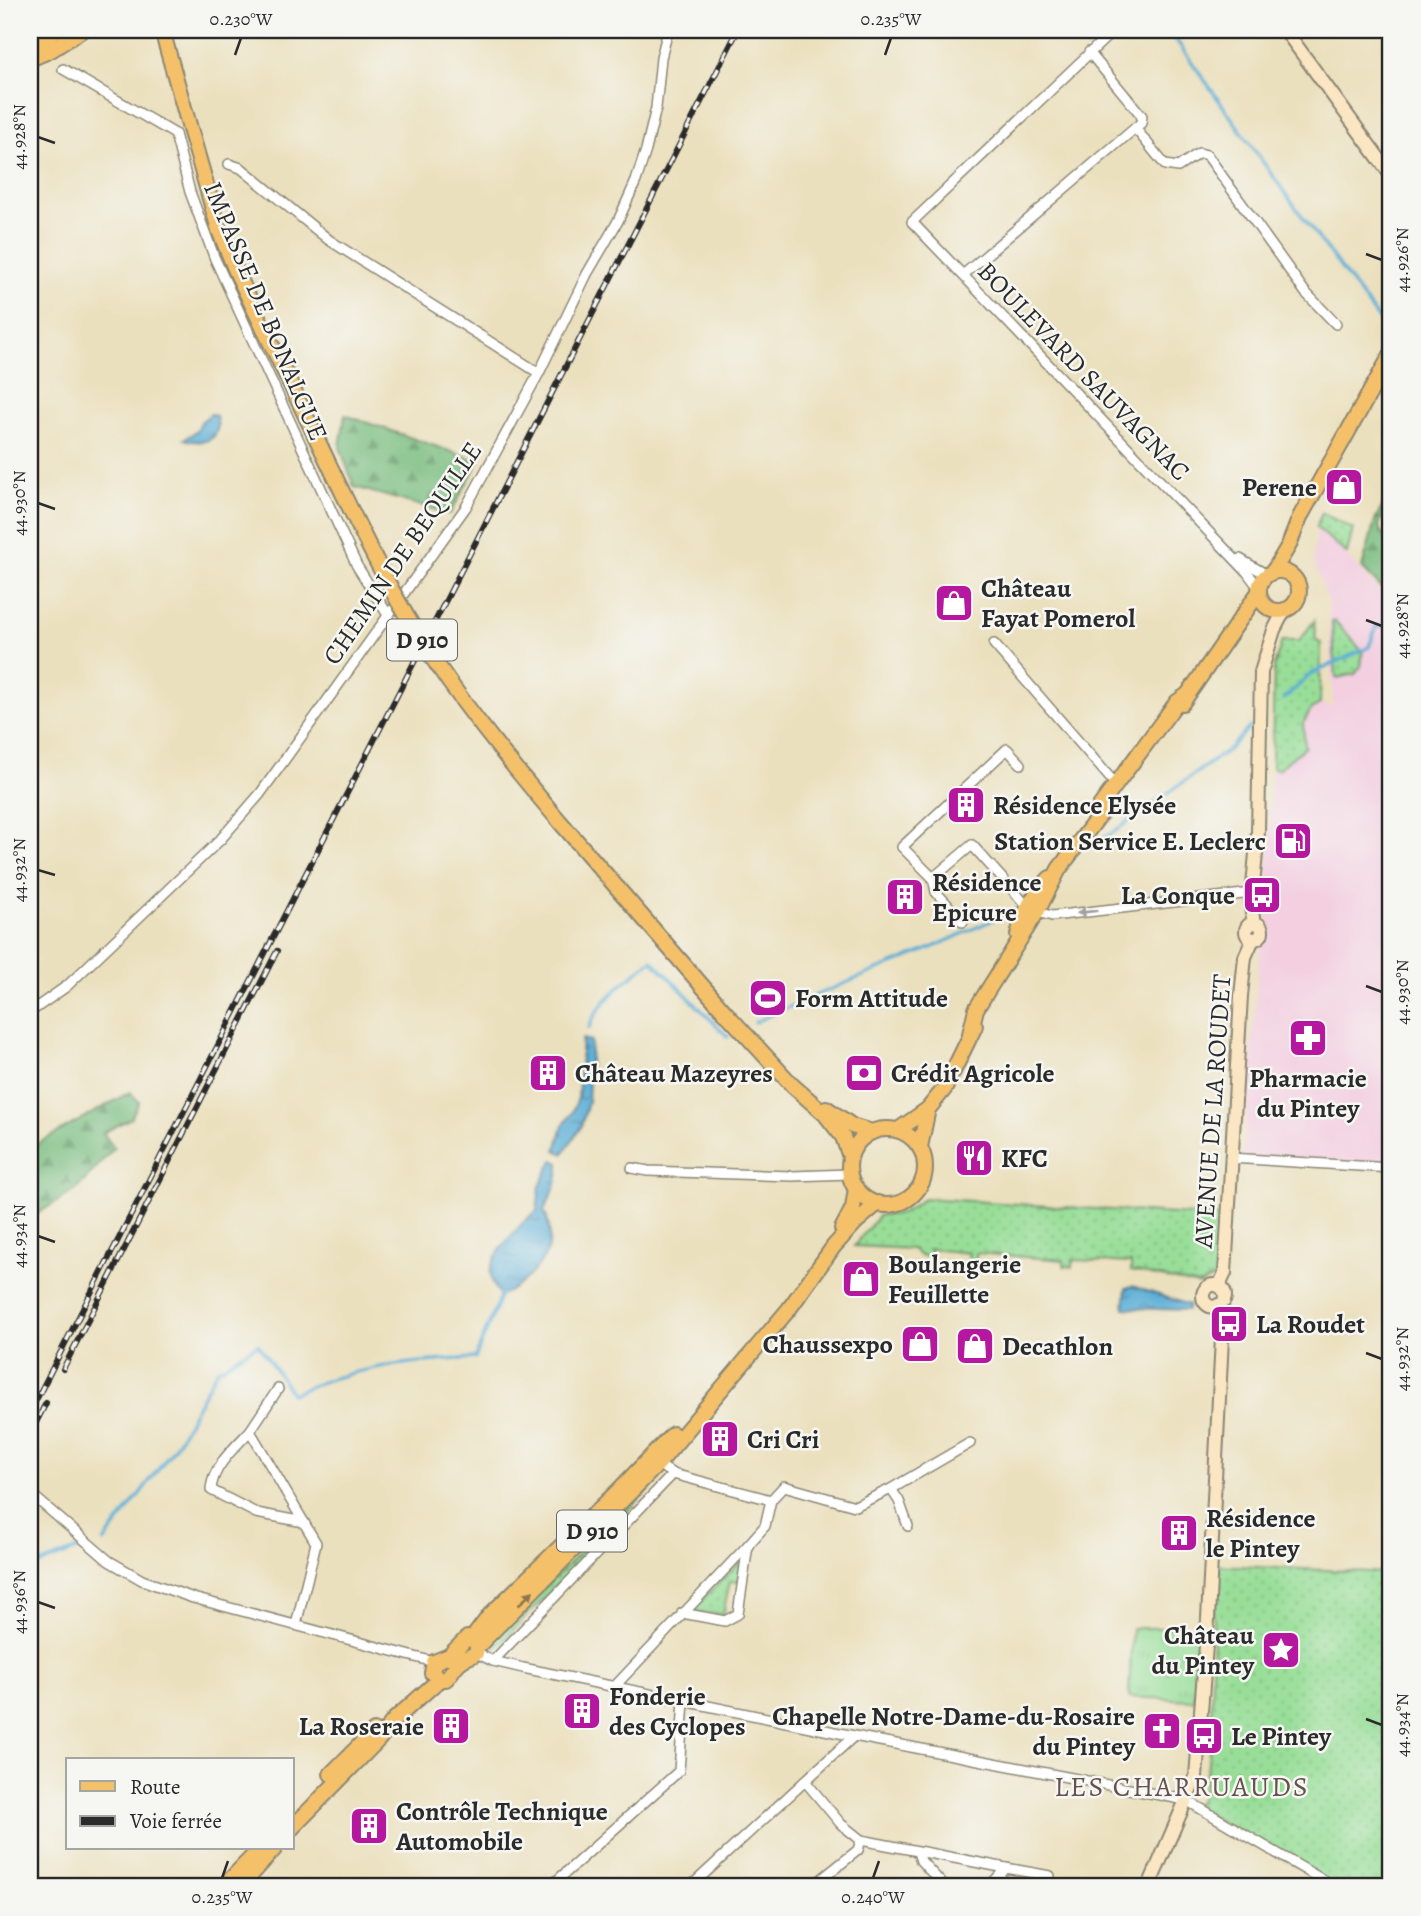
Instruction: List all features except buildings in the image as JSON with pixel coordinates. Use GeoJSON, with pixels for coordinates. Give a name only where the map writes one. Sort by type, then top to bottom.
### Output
{"type":"FeatureCollection","features":[{"type":"Feature","properties":{"kind":"main road"},"geometry":{"type":"LineString","coordinates":[[30,52],[55,30]]}},
{"type":"Feature","properties":{"kind":"main road"},"geometry":{"type":"LineString","coordinates":[[30,59],[51,50],[82,30]]}},
{"type":"Feature","properties":{"kind":"main road","name":"D 910"},"geometry":{"type":"LineString","coordinates":[[162,33],[219,230],[236,271],[385,576],[435,661],[478,723],[561,823],[793,1086],[825,1114],[842,1137],[850,1157]]}},
{"type":"Feature","properties":{"kind":"main road"},"geometry":{"type":"LineString","coordinates":[[920,1147],[929,1107],[946,1072],[959,1057],[970,1034],[976,1009],[1016,943],[1039,889],[1059,869],[1085,834],[1088,823],[1223,643],[1268,601],[1270,573],[1289,545],[1300,517],[1391,355]]}},
{"type":"Feature","properties":{"kind":"main road"},"geometry":{"type":"LineString","coordinates":[[1291,576],[1291,559],[1315,494]]}},
{"type":"Feature","properties":{"kind":"main road"},"geometry":{"type":"LineString","coordinates":[[1268,601],[1291,606],[1297,597],[1298,585],[1291,576],[1279,571],[1270,573]]}},
{"type":"Feature","properties":{"kind":"main road","name":"D 910"},"geometry":{"type":"LineString","coordinates":[[764,1054],[834,1114],[852,1126],[872,1132]]}},
{"type":"Feature","properties":{"kind":"main road"},"geometry":{"type":"LineString","coordinates":[[898,1130],[929,1107]]}},
{"type":"Feature","properties":{"kind":"main road"},"geometry":{"type":"LineString","coordinates":[[898,1130],[920,1147],[925,1165],[924,1174],[916,1191],[899,1203],[878,1203],[870,1200],[853,1181],[850,1157],[859,1142],[872,1132],[898,1130]]}},
{"type":"Feature","properties":{"kind":"main road","name":"D 910"},"geometry":{"type":"LineString","coordinates":[[834,1247],[853,1208],[853,1181]]}},
{"type":"Feature","properties":{"kind":"main road","name":"D 910"},"geometry":{"type":"LineString","coordinates":[[475,1646],[490,1615],[617,1492],[669,1437],[701,1411],[789,1309],[834,1247],[856,1222],[878,1203]]}},
{"type":"Feature","properties":{"kind":"main road"},"geometry":{"type":"LineString","coordinates":[[435,1671],[446,1679],[475,1646]]}},
{"type":"Feature","properties":{"kind":"main road"},"geometry":{"type":"LineString","coordinates":[[294,1812],[435,1671]]}},
{"type":"Feature","properties":{"kind":"main road"},"geometry":{"type":"LineString","coordinates":[[294,1826],[395,1719],[419,1696],[430,1690],[435,1671]]}},
{"type":"Feature","properties":{"kind":"main road"},"geometry":{"type":"LineString","coordinates":[[225,1886],[259,1850]]}},
{"type":"Feature","properties":{"kind":"main road"},"geometry":{"type":"LineString","coordinates":[[241,1886],[273,1850]]}},
{"type":"Feature","properties":{"kind":"street","name":"CHEMIN DE BEQUILLE"},"geometry":{"type":"LineString","coordinates":[[30,1012],[67,986],[220,840],[260,794],[466,507],[539,373],[636,181],[656,108],[661,58],[668,30]]}},
{"type":"Feature","properties":{"kind":"street"},"geometry":{"type":"LineString","coordinates":[[963,275],[1141,123],[1142,116],[1089,52],[1114,30]]}},
{"type":"Feature","properties":{"kind":"street"},"geometry":{"type":"LineString","coordinates":[[1286,30],[1391,176]]}},
{"type":"Feature","properties":{"kind":"street","name":"BOULEVARD SAUVAGNAC"},"geometry":{"type":"LineString","coordinates":[[1089,52],[912,222],[1224,549],[1254,581],[1268,601]]}},
{"type":"Feature","properties":{"kind":"street","name":"IMPASSE DE BONALGUE"},"geometry":{"type":"LineString","coordinates":[[64,69],[175,134],[190,192],[215,259],[357,566],[388,615]]}},
{"type":"Feature","properties":{"kind":"street"},"geometry":{"type":"LineString","coordinates":[[1135,128],[1165,165],[1178,167],[1199,153],[1208,155],[1305,292],[1336,324]]}},
{"type":"Feature","properties":{"kind":"street"},"geometry":{"type":"LineString","coordinates":[[229,164],[241,168],[329,240],[539,373]]}},
{"type":"Feature","properties":{"kind":"street","name":"BOULEVARD SAUVAGNAC"},"geometry":{"type":"LineString","coordinates":[[1224,549],[1270,573]]}},
{"type":"Feature","properties":{"kind":"street"},"geometry":{"type":"LineString","coordinates":[[933,878],[972,845],[1032,910],[1052,916],[1252,893],[1258,832],[1261,672],[1274,629],[1268,601]]}},
{"type":"Feature","properties":{"kind":"street"},"geometry":{"type":"LineString","coordinates":[[994,644],[1116,786]]}},
{"type":"Feature","properties":{"kind":"street"},"geometry":{"type":"LineString","coordinates":[[963,922],[936,892],[933,878],[902,847],[1007,749],[1021,764]]}},
{"type":"Feature","properties":{"kind":"street","name":"AVENUE DE LA ROUDET"},"geometry":{"type":"LineString","coordinates":[[1149,1886],[1196,1777],[1208,1619],[1223,1318],[1218,1305],[1209,1305],[1203,1294],[1209,1286],[1219,1286],[1225,1273],[1230,1158],[1245,957],[1253,939],[1261,933],[1259,925],[1254,923],[1252,893]]}},
{"type":"Feature","properties":{"kind":"street"},"geometry":{"type":"LineString","coordinates":[[1230,1158],[1391,1168]]}},
{"type":"Feature","properties":{"kind":"street"},"geometry":{"type":"LineString","coordinates":[[632,1168],[853,1181]]}},
{"type":"Feature","properties":{"kind":"street"},"geometry":{"type":"LineString","coordinates":[[278,1389],[250,1432],[226,1457],[211,1482],[211,1490],[256,1513],[304,1522]]}},
{"type":"Feature","properties":{"kind":"street"},"geometry":{"type":"LineString","coordinates":[[250,1432],[316,1543],[296,1625]]}},
{"type":"Feature","properties":{"kind":"street"},"geometry":{"type":"LineString","coordinates":[[615,1686],[765,1526],[771,1500],[784,1486],[855,1506],[891,1489],[970,1443]]}},
{"type":"Feature","properties":{"kind":"street"},"geometry":{"type":"LineString","coordinates":[[493,1661],[669,1471],[771,1500]]}},
{"type":"Feature","properties":{"kind":"street"},"geometry":{"type":"LineString","coordinates":[[891,1489],[899,1501],[908,1526]]}},
{"type":"Feature","properties":{"kind":"street"},"geometry":{"type":"LineString","coordinates":[[30,1493],[109,1561],[142,1580],[192,1598],[296,1625],[435,1671]]}},
{"type":"Feature","properties":{"kind":"street"},"geometry":{"type":"LineString","coordinates":[[682,1613],[725,1620],[738,1614],[748,1545]]}},
{"type":"Feature","properties":{"kind":"street"},"geometry":{"type":"LineString","coordinates":[[475,1646],[493,1661],[854,1736],[1186,1800],[1329,1885]]}},
{"type":"Feature","properties":{"kind":"street"},"geometry":{"type":"LineString","coordinates":[[551,1886],[679,1771],[684,1701]]}},
{"type":"Feature","properties":{"kind":"street"},"geometry":{"type":"LineString","coordinates":[[691,1886],[854,1736]]}},
{"type":"Feature","properties":{"kind":"street"},"geometry":{"type":"LineString","coordinates":[[805,1781],[841,1824],[861,1840],[1050,1876]]}},
{"type":"Feature","properties":{"kind":"street"},"geometry":{"type":"LineString","coordinates":[[813,1886],[858,1850],[861,1840]]}},
{"type":"Feature","properties":{"kind":"street"},"geometry":{"type":"LineString","coordinates":[[918,1852],[921,1861],[944,1886]]}},
{"type":"Feature","properties":{"kind":"street"},"geometry":{"type":"LineString","coordinates":[[990,1886],[1006,1868]]}},
{"type":"Feature","properties":{"kind":"shaded area"},"geometry":{"type":"Polygon","coordinates":[[[1317,528],[1338,546],[1391,603],[1391,1166],[1243,1156],[1260,947],[1272,930],[1265,914],[1272,768],[1278,769],[1304,748],[1303,724],[1311,709],[1320,704],[1333,706],[1328,601],[1313,560],[1317,528]]]}},
{"type":"Feature","properties":{"kind":"green space"},"geometry":{"type":"Polygon","coordinates":[[[345,415],[479,461],[450,514],[354,487],[340,447],[345,415]]]}},
{"type":"Feature","properties":{"kind":"green space"},"geometry":{"type":"Polygon","coordinates":[[[1391,492],[1391,507],[1379,527],[1391,551],[1391,598],[1362,568],[1376,518],[1391,492]]]}},
{"type":"Feature","properties":{"kind":"green space"},"geometry":{"type":"Polygon","coordinates":[[[1322,513],[1353,529],[1347,554],[1316,527],[1322,513]]]}},
{"type":"Feature","properties":{"kind":"green space"},"geometry":{"type":"Polygon","coordinates":[[[1314,621],[1316,641],[1321,643],[1320,704],[1311,709],[1303,724],[1305,747],[1278,769],[1272,768],[1274,666],[1282,641],[1299,641],[1314,621]]]}},
{"type":"Feature","properties":{"kind":"green space"},"geometry":{"type":"Polygon","coordinates":[[[1335,621],[1363,652],[1361,666],[1355,674],[1336,678],[1332,622],[1335,621]]]}},
{"type":"Feature","properties":{"kind":"green space"},"geometry":{"type":"Polygon","coordinates":[[[130,1092],[139,1102],[131,1118],[103,1133],[114,1148],[76,1190],[30,1218],[30,1148],[130,1092]]]}},
{"type":"Feature","properties":{"kind":"green space"},"geometry":{"type":"Polygon","coordinates":[[[924,1198],[1222,1217],[1218,1271],[1216,1277],[1199,1285],[1131,1271],[1131,1263],[1073,1260],[1072,1267],[1064,1266],[1064,1260],[976,1253],[976,1260],[968,1259],[969,1253],[930,1249],[930,1257],[919,1255],[912,1249],[854,1246],[879,1215],[903,1212],[924,1198]]]}},
{"type":"Feature","properties":{"kind":"green space"},"geometry":{"type":"Polygon","coordinates":[[[658,1476],[659,1479],[494,1650],[489,1648],[488,1643],[658,1476]]]}},
{"type":"Feature","properties":{"kind":"green space"},"geometry":{"type":"Polygon","coordinates":[[[739,1563],[742,1567],[738,1582],[730,1581],[723,1615],[690,1611],[739,1563]]]}},
{"type":"Feature","properties":{"kind":"green space"},"geometry":{"type":"Polygon","coordinates":[[[1214,1565],[1391,1573],[1391,1886],[1331,1886],[1194,1806],[1201,1798],[1211,1729],[1214,1565]]]}},
{"type":"Feature","properties":{"kind":"green space"},"geometry":{"type":"Polygon","coordinates":[[[1132,1628],[1199,1628],[1194,1700],[1129,1697],[1132,1628]]]}},
{"type":"Feature","properties":{"kind":"water"},"geometry":{"type":"Polygon","coordinates":[[[211,414],[216,416],[217,431],[214,436],[205,441],[184,439],[197,431],[201,422],[211,414]]]}},
{"type":"Feature","properties":{"kind":"water"},"geometry":{"type":"Polygon","coordinates":[[[582,1039],[591,1041],[588,1102],[581,1127],[563,1154],[556,1150],[563,1125],[578,1098],[582,1039]]]}},
{"type":"Feature","properties":{"kind":"water"},"geometry":{"type":"Polygon","coordinates":[[[553,1160],[559,1163],[559,1170],[555,1187],[544,1210],[550,1232],[548,1250],[531,1274],[511,1290],[499,1294],[491,1275],[493,1262],[510,1237],[537,1211],[540,1186],[553,1160]]]}},
{"type":"Feature","properties":{"kind":"water"},"geometry":{"type":"Polygon","coordinates":[[[1132,1286],[1189,1305],[1188,1310],[1124,1308],[1126,1288],[1132,1286]]]}},
{"type":"Feature","properties":{"kind":"waterway"},"geometry":{"type":"LineString","coordinates":[[1051,30],[1087,47]]}},
{"type":"Feature","properties":{"kind":"waterway"},"geometry":{"type":"LineString","coordinates":[[1169,30],[1389,333]]}},
{"type":"Feature","properties":{"kind":"waterway"},"geometry":{"type":"LineString","coordinates":[[1284,699],[1311,674],[1369,647],[1376,627],[1391,625]]}},
{"type":"Feature","properties":{"kind":"waterway"},"geometry":{"type":"LineString","coordinates":[[1095,842],[1108,836],[1228,750],[1250,727]]}},
{"type":"Feature","properties":{"kind":"waterway"},"geometry":{"type":"LineString","coordinates":[[814,996],[929,949],[1019,908]]}},
{"type":"Feature","properties":{"kind":"waterway"},"geometry":{"type":"LineString","coordinates":[[589,1028],[607,999],[652,960],[728,1037]]}},
{"type":"Feature","properties":{"kind":"waterway"},"geometry":{"type":"LineString","coordinates":[[755,1022],[805,1000]]}},
{"type":"Feature","properties":{"kind":"waterway"},"geometry":{"type":"LineString","coordinates":[[104,1542],[174,1448],[217,1370],[258,1344],[292,1394],[315,1384],[360,1371],[475,1358],[502,1292]]}},
{"type":"Feature","properties":{"kind":"waterway"},"geometry":{"type":"LineString","coordinates":[[30,1568],[81,1548]]}},
{"type":"Feature","properties":{"kind":"railway"},"geometry":{"type":"LineString","coordinates":[[30,1412],[738,30]]}},
{"type":"Feature","properties":{"kind":"railway"},"geometry":{"type":"LineString","coordinates":[[63,1369],[277,951]]}},
{"type":"Feature","properties":{"kind":"railway"},"geometry":{"type":"LineString","coordinates":[[30,1434],[46,1403]]}},
{"type":"Feature","properties":{"kind":"place","name":"Perene"},"geometry":{"type":"Point","coordinates":[1344,487]}},
{"type":"Feature","properties":{"kind":"place","name":"Château Fayat Pomerol"},"geometry":{"type":"Point","coordinates":[954,603]}},
{"type":"Feature","properties":{"kind":"place","name":"Résidence Elysée"},"geometry":{"type":"Point","coordinates":[966,805]}},
{"type":"Feature","properties":{"kind":"place","name":"Station Service E. Leclerc"},"geometry":{"type":"Point","coordinates":[1293,841]}},
{"type":"Feature","properties":{"kind":"place","name":"La Conque"},"geometry":{"type":"Point","coordinates":[1262,895]}},
{"type":"Feature","properties":{"kind":"place","name":"Résidence Epicure"},"geometry":{"type":"Point","coordinates":[905,897]}},
{"type":"Feature","properties":{"kind":"place","name":"Form Attitude"},"geometry":{"type":"Point","coordinates":[768,998]}},
{"type":"Feature","properties":{"kind":"place","name":"Pharmacie du Pintey"},"geometry":{"type":"Point","coordinates":[1308,1038]}},
{"type":"Feature","properties":{"kind":"place","name":"Château Mazeyres"},"geometry":{"type":"Point","coordinates":[548,1073]}},
{"type":"Feature","properties":{"kind":"place","name":"Crédit Agricole"},"geometry":{"type":"Point","coordinates":[864,1073]}},
{"type":"Feature","properties":{"kind":"place","name":"KFC"},"geometry":{"type":"Point","coordinates":[974,1158]}},
{"type":"Feature","properties":{"kind":"place","name":"Boulangerie Feuillette"},"geometry":{"type":"Point","coordinates":[861,1279]}},
{"type":"Feature","properties":{"kind":"place","name":"La Roudet"},"geometry":{"type":"Point","coordinates":[1229,1324]}},
{"type":"Feature","properties":{"kind":"place","name":"Chaussexpo"},"geometry":{"type":"Point","coordinates":[920,1344]}},
{"type":"Feature","properties":{"kind":"place","name":"Decathlon"},"geometry":{"type":"Point","coordinates":[975,1346]}},
{"type":"Feature","properties":{"kind":"place","name":"Cri Cri"},"geometry":{"type":"Point","coordinates":[720,1439]}},
{"type":"Feature","properties":{"kind":"place","name":"Résidence le Pintey"},"geometry":{"type":"Point","coordinates":[1179,1533]}},
{"type":"Feature","properties":{"kind":"place","name":"Château du Pintey"},"geometry":{"type":"Point","coordinates":[1281,1650]}},
{"type":"Feature","properties":{"kind":"place","name":"Fonderie des Cyclopes"},"geometry":{"type":"Point","coordinates":[582,1711]}},
{"type":"Feature","properties":{"kind":"place","name":"La Roseraie"},"geometry":{"type":"Point","coordinates":[451,1726]}},
{"type":"Feature","properties":{"kind":"place","name":"Chapelle Notre-Dame-du-Rosaire du Pintey"},"geometry":{"type":"Point","coordinates":[1162,1731]}},
{"type":"Feature","properties":{"kind":"place","name":"Le Pintey"},"geometry":{"type":"Point","coordinates":[1204,1736]}},
{"type":"Feature","properties":{"kind":"place","name":"Contrôle Technique Automobile"},"geometry":{"type":"Point","coordinates":[369,1826]}},
{"type":"Feature","properties":{"kind":"district","name":"LES CHARRUAUDS"},"geometry":{"type":"Point","coordinates":[1182,1786]}}]}
